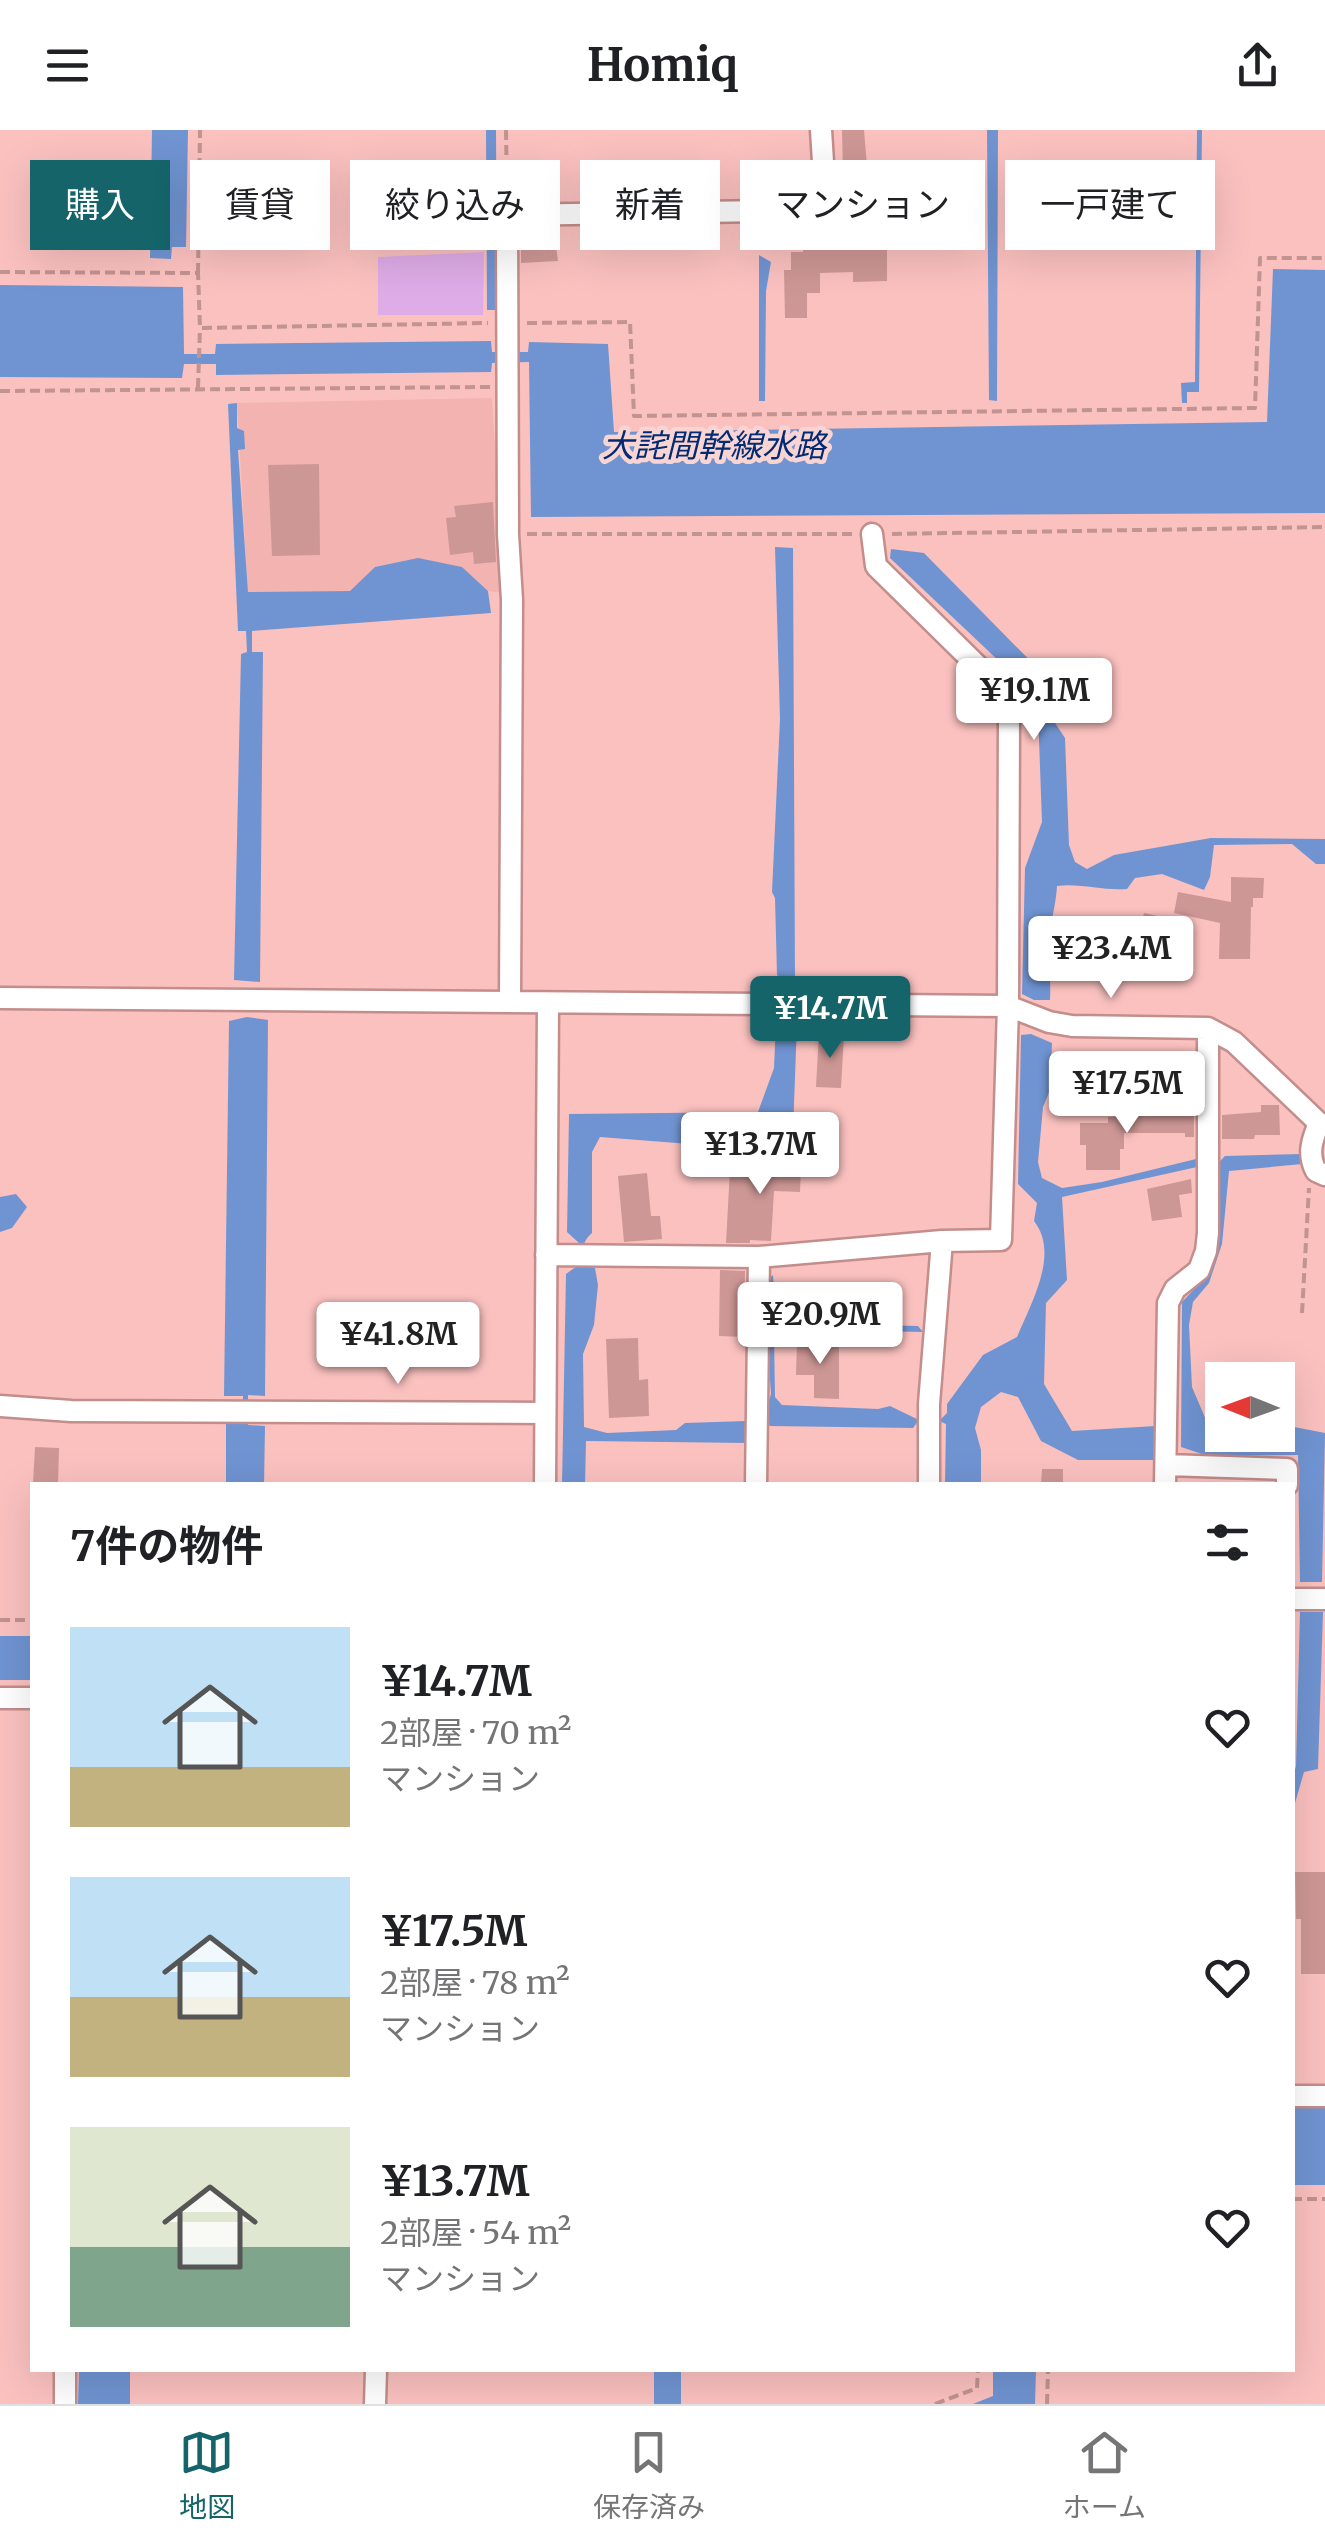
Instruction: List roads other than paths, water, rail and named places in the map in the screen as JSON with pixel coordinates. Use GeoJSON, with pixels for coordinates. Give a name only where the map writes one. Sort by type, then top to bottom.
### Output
{"type":"FeatureCollection","features":[{"type":"Feature","properties":{"kind":"street"},"geometry":{"type":"LineString","coordinates":[[510,1001],[512,600],[508,534],[507,216],[826,210],[821,130]]}},
{"type":"Feature","properties":{"kind":"street"},"geometry":{"type":"LineString","coordinates":[[546,1255],[759,1257],[942,1240],[1001,1240],[1008,1006],[1009,716],[1000,688],[876,566],[872,534]]}},
{"type":"Feature","properties":{"kind":"street"},"geometry":{"type":"LineString","coordinates":[[0,998],[1008,1006],[1049,1022],[1072,1026],[1208,1028],[1234,1042],[1322,1124],[1311,1144],[1318,1168]]}},
{"type":"Feature","properties":{"kind":"street"},"geometry":{"type":"LineString","coordinates":[[545,1482],[548,1003]]}},
{"type":"Feature","properties":{"kind":"street"},"geometry":{"type":"LineString","coordinates":[[1208,1028],[1208,1234],[1199,1270],[1176,1289],[1168,1303],[1166,1475],[1287,1469],[1287,1482]]}},
{"type":"Feature","properties":{"kind":"street"},"geometry":{"type":"LineString","coordinates":[[928,1482],[929,1404],[942,1240]]}},
{"type":"Feature","properties":{"kind":"street"},"geometry":{"type":"LineString","coordinates":[[756,1482],[759,1257]]}},
{"type":"Feature","properties":{"kind":"street"},"geometry":{"type":"LineString","coordinates":[[0,1406],[71,1411],[545,1412]]}},
{"type":"Feature","properties":{"kind":"street"},"geometry":{"type":"LineString","coordinates":[[1295,1598],[1325,1599]]}},
{"type":"Feature","properties":{"kind":"street"},"geometry":{"type":"LineString","coordinates":[[0,1698],[30,1698]]}},
{"type":"Feature","properties":{"kind":"street"},"geometry":{"type":"LineString","coordinates":[[1295,2096],[1325,2096]]}},
{"type":"Feature","properties":{"kind":"street"},"geometry":{"type":"LineString","coordinates":[[65,2372],[65,2404]]}},
{"type":"Feature","properties":{"kind":"street"},"geometry":{"type":"LineString","coordinates":[[376,2372],[376,2404]]}},
{"type":"Feature","properties":{"kind":"water"},"geometry":{"type":"Polygon","coordinates":[[[152,130],[188,130],[186,247],[172,247],[171,259],[150,258],[150,250],[170,250],[170,160],[152,160],[152,130]]]}},
{"type":"Feature","properties":{"kind":"water"},"geometry":{"type":"Polygon","coordinates":[[[486,130],[496,130],[496,160],[486,160],[486,130]]]}},
{"type":"Feature","properties":{"kind":"water"},"geometry":{"type":"Polygon","coordinates":[[[987,130],[998,130],[997,401],[989,400],[987,130]]]}},
{"type":"Feature","properties":{"kind":"water"},"geometry":{"type":"Polygon","coordinates":[[[1197,130],[1202,130],[1202,160],[1197,160],[1197,130]]]}},
{"type":"Feature","properties":{"kind":"water"},"geometry":{"type":"Polygon","coordinates":[[[487,250],[497,250],[497,310],[487,310],[487,250]]]}},
{"type":"Feature","properties":{"kind":"water"},"geometry":{"type":"Polygon","coordinates":[[[1196,250],[1201,250],[1199,392],[1187,392],[1187,403],[1182,403],[1181,383],[1195,382],[1196,250]]]}},
{"type":"Feature","properties":{"kind":"water"},"geometry":{"type":"Polygon","coordinates":[[[759,255],[771,262],[766,291],[765,401],[759,401],[759,255]]]}},
{"type":"Feature","properties":{"kind":"water","name":"大詫間幹線水路"},"geometry":{"type":"Polygon","coordinates":[[[1273,269],[1325,270],[1325,513],[531,517],[529,362],[492,363],[491,372],[216,375],[216,364],[184,364],[182,378],[0,377],[0,285],[183,287],[184,354],[215,354],[216,344],[491,341],[492,352],[528,352],[529,342],[608,344],[614,432],[1267,422],[1273,269]]]}},
{"type":"Feature","properties":{"kind":"water"},"geometry":{"type":"Polygon","coordinates":[[[237,403],[237,428],[244,431],[245,449],[238,450],[248,592],[350,591],[375,567],[418,558],[462,567],[488,591],[491,613],[252,631],[252,652],[263,652],[260,982],[234,980],[241,654],[247,652],[246,631],[238,631],[228,404],[237,403]]]}},
{"type":"Feature","properties":{"kind":"water"},"geometry":{"type":"Polygon","coordinates":[[[775,547],[793,548],[795,981],[787,983],[777,975],[772,892],[780,719],[775,547]]]}},
{"type":"Feature","properties":{"kind":"water"},"geometry":{"type":"Polygon","coordinates":[[[891,549],[924,553],[1059,690],[1051,707],[1053,720],[1065,738],[1069,845],[1075,862],[1087,869],[1114,855],[1211,838],[1325,839],[1325,864],[1316,864],[1292,844],[1214,845],[1210,877],[1204,890],[1162,874],[1135,878],[1127,889],[1057,886],[1049,942],[1050,1000],[1034,1000],[1022,994],[1025,868],[1042,822],[1038,712],[1020,681],[890,558],[891,549]]]}},
{"type":"Feature","properties":{"kind":"water"},"geometry":{"type":"Polygon","coordinates":[[[247,1017],[268,1020],[265,1396],[248,1395],[248,1425],[265,1426],[264,1482],[226,1482],[226,1424],[242,1423],[243,1396],[224,1396],[229,1021],[247,1017]]]}},
{"type":"Feature","properties":{"kind":"water"},"geometry":{"type":"Polygon","coordinates":[[[776,1022],[797,1023],[793,1131],[778,1145],[723,1152],[715,1146],[600,1137],[592,1152],[592,1233],[586,1240],[582,1266],[595,1268],[598,1285],[594,1325],[583,1354],[584,1427],[607,1433],[676,1430],[685,1423],[746,1421],[752,1426],[749,1443],[586,1441],[585,1482],[562,1482],[566,1274],[577,1266],[579,1243],[567,1232],[569,1114],[758,1112],[774,1068],[776,1022]]]}},
{"type":"Feature","properties":{"kind":"water"},"geometry":{"type":"Polygon","coordinates":[[[1031,1034],[1052,1043],[1050,1090],[1043,1107],[1038,1162],[1042,1178],[1062,1188],[1196,1159],[1197,1167],[1062,1197],[1067,1280],[1046,1303],[1044,1384],[1072,1431],[1156,1426],[1156,1460],[1078,1460],[1041,1441],[1018,1397],[1001,1392],[981,1407],[975,1428],[981,1450],[981,1482],[945,1482],[946,1424],[939,1421],[983,1355],[1017,1337],[1044,1263],[1041,1234],[1034,1221],[1037,1203],[1018,1184],[1021,1035],[1031,1034]]]}},
{"type":"Feature","properties":{"kind":"water"},"geometry":{"type":"Polygon","coordinates":[[[1302,1154],[1302,1164],[1229,1171],[1222,1244],[1209,1283],[1193,1302],[1189,1325],[1192,1387],[1205,1418],[1205,1452],[1295,1452],[1295,1427],[1325,1433],[1322,1582],[1300,1582],[1298,1455],[1208,1456],[1181,1447],[1182,1302],[1205,1278],[1217,1235],[1215,1166],[1225,1156],[1302,1154]]]}},
{"type":"Feature","properties":{"kind":"water"},"geometry":{"type":"Polygon","coordinates":[[[16,1194],[27,1207],[12,1228],[0,1232],[0,1197],[16,1194]]]}},
{"type":"Feature","properties":{"kind":"water"},"geometry":{"type":"Polygon","coordinates":[[[773,1275],[776,1317],[786,1323],[918,1326],[923,1332],[784,1329],[774,1337],[775,1397],[782,1405],[878,1409],[890,1406],[919,1420],[913,1428],[770,1426],[763,1419],[771,1394],[768,1279],[773,1275]]]}},
{"type":"Feature","properties":{"kind":"water"},"geometry":{"type":"Polygon","coordinates":[[[1300,1612],[1323,1612],[1318,1769],[1304,1772],[1295,1803],[1300,1612]]]}},
{"type":"Feature","properties":{"kind":"water"},"geometry":{"type":"Polygon","coordinates":[[[0,1636],[30,1636],[30,1680],[0,1680],[0,1636]]]}},
{"type":"Feature","properties":{"kind":"water"},"geometry":{"type":"Polygon","coordinates":[[[1295,2107],[1325,2108],[1325,2185],[1295,2185],[1295,2107]]]}},
{"type":"Feature","properties":{"kind":"water"},"geometry":{"type":"Polygon","coordinates":[[[79,2372],[130,2372],[130,2404],[78,2404],[79,2372]]]}},
{"type":"Feature","properties":{"kind":"water"},"geometry":{"type":"Polygon","coordinates":[[[654,2372],[681,2372],[681,2404],[654,2404],[654,2372]]]}},
{"type":"Feature","properties":{"kind":"water"},"geometry":{"type":"Polygon","coordinates":[[[993,2372],[1036,2372],[1035,2404],[973,2404],[993,2396],[993,2372]]]}}]}
